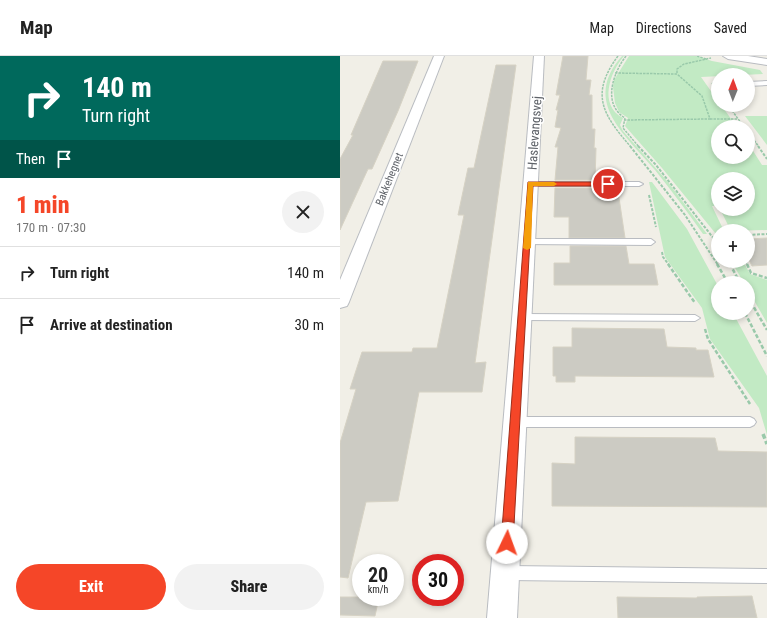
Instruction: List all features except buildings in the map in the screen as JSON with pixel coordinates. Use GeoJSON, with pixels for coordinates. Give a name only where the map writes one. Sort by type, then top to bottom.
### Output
{"type":"FeatureCollection","features":[{"type":"Feature","properties":{"kind":"street","name":"Bakkehegnet"},"geometry":{"type":"LineString","coordinates":[[340,302],[439,56]]}},
{"type":"Feature","properties":{"kind":"street","name":"Haslevangsvej"},"geometry":{"type":"LineString","coordinates":[[502,618],[539,56]]}},
{"type":"Feature","properties":{"kind":"street"},"geometry":{"type":"LineString","coordinates":[[728,56],[767,62]]}},
{"type":"Feature","properties":{"kind":"lane"},"geometry":{"type":"LineString","coordinates":[[755,84],[767,83]]}},
{"type":"Feature","properties":{"kind":"lane"},"geometry":{"type":"LineString","coordinates":[[530,184],[639,184]]}},
{"type":"Feature","properties":{"kind":"lane"},"geometry":{"type":"LineString","coordinates":[[527,242],[651,242]]}},
{"type":"Feature","properties":{"kind":"lane"},"geometry":{"type":"LineString","coordinates":[[522,318],[695,318]]}},
{"type":"Feature","properties":{"kind":"lane"},"geometry":{"type":"LineString","coordinates":[[514,422],[750,422]]}},
{"type":"Feature","properties":{"kind":"lane"},"geometry":{"type":"LineString","coordinates":[[506,574],[767,576]]}},
{"type":"Feature","properties":{"kind":"path"},"geometry":{"type":"LineString","coordinates":[[618,56],[606,74],[601,93],[610,119],[617,132],[641,159],[679,208],[723,276]]}},
{"type":"Feature","properties":{"kind":"path"},"geometry":{"type":"LineString","coordinates":[[626,56],[618,66],[611,83],[612,105],[617,113],[625,118],[623,128],[632,140],[656,165],[711,234]]}},
{"type":"Feature","properties":{"kind":"path"},"geometry":{"type":"LineString","coordinates":[[677,74],[677,69],[684,64],[712,57]]}},
{"type":"Feature","properties":{"kind":"path"},"geometry":{"type":"LineString","coordinates":[[615,73],[677,74],[702,96],[710,120]]}},
{"type":"Feature","properties":{"kind":"path"},"geometry":{"type":"LineString","coordinates":[[733,112],[738,119]]}},
{"type":"Feature","properties":{"kind":"path"},"geometry":{"type":"LineString","coordinates":[[624,120],[738,119]]}},
{"type":"Feature","properties":{"kind":"path"},"geometry":{"type":"LineString","coordinates":[[755,142],[767,159]]}},
{"type":"Feature","properties":{"kind":"path"},"geometry":{"type":"LineString","coordinates":[[755,235],[767,234]]}},
{"type":"Feature","properties":{"kind":"path"},"geometry":{"type":"LineString","coordinates":[[748,268],[751,273],[767,278]]}},
{"type":"Feature","properties":{"kind":"path"},"geometry":{"type":"LineString","coordinates":[[755,309],[767,330]]}},
{"type":"Feature","properties":{"kind":"path"},"geometry":{"type":"LineString","coordinates":[[749,320],[767,356]]}},
{"type":"Feature","properties":{"kind":"green space"},"geometry":{"type":"Polygon","coordinates":[[[622,56],[624,56],[614,71],[609,88],[611,105],[615,112],[623,118],[620,125],[623,131],[668,182],[707,234],[703,234],[668,186],[621,131],[612,117],[607,103],[606,88],[610,73],[622,56]]]}},
{"type":"Feature","properties":{"kind":"green space"},"geometry":{"type":"Polygon","coordinates":[[[629,56],[696,56],[712,61],[749,68],[711,68],[711,77],[701,77],[711,91],[711,112],[726,112],[732,120],[711,120],[711,164],[755,164],[755,154],[762,165],[767,165],[767,230],[755,230],[755,224],[728,224],[724,216],[755,216],[755,172],[711,172],[711,216],[717,216],[721,224],[711,224],[711,228],[625,126],[628,118],[619,112],[615,103],[613,87],[614,80],[629,56]]]}},
{"type":"Feature","properties":{"kind":"green space"},"geometry":{"type":"Polygon","coordinates":[[[755,69],[760,70],[763,74],[755,74],[755,69]]]}},
{"type":"Feature","properties":{"kind":"green space"},"geometry":{"type":"Polygon","coordinates":[[[745,116],[767,116],[767,145],[755,129],[755,120],[748,120],[745,116]]]}},
{"type":"Feature","properties":{"kind":"green space"},"geometry":{"type":"Polygon","coordinates":[[[649,182],[652,182],[687,229],[713,276],[711,276],[711,320],[737,320],[767,376],[767,435],[759,408],[710,339],[702,308],[665,257],[649,182]]]}},
{"type":"Feature","properties":{"kind":"green space"},"geometry":{"type":"Polygon","coordinates":[[[735,268],[747,268],[750,274],[767,280],[767,323],[755,302],[755,276],[740,276],[735,268]]]}},
{"type":"Feature","properties":{"kind":"slow traffic"},"geometry":{"type":"LineString","coordinates":[[527,248],[530,184],[554,184]]}},
{"type":"Feature","properties":{"kind":"route"},"geometry":{"type":"LineString","coordinates":[[507,543],[530,184],[608,184]]}}]}
